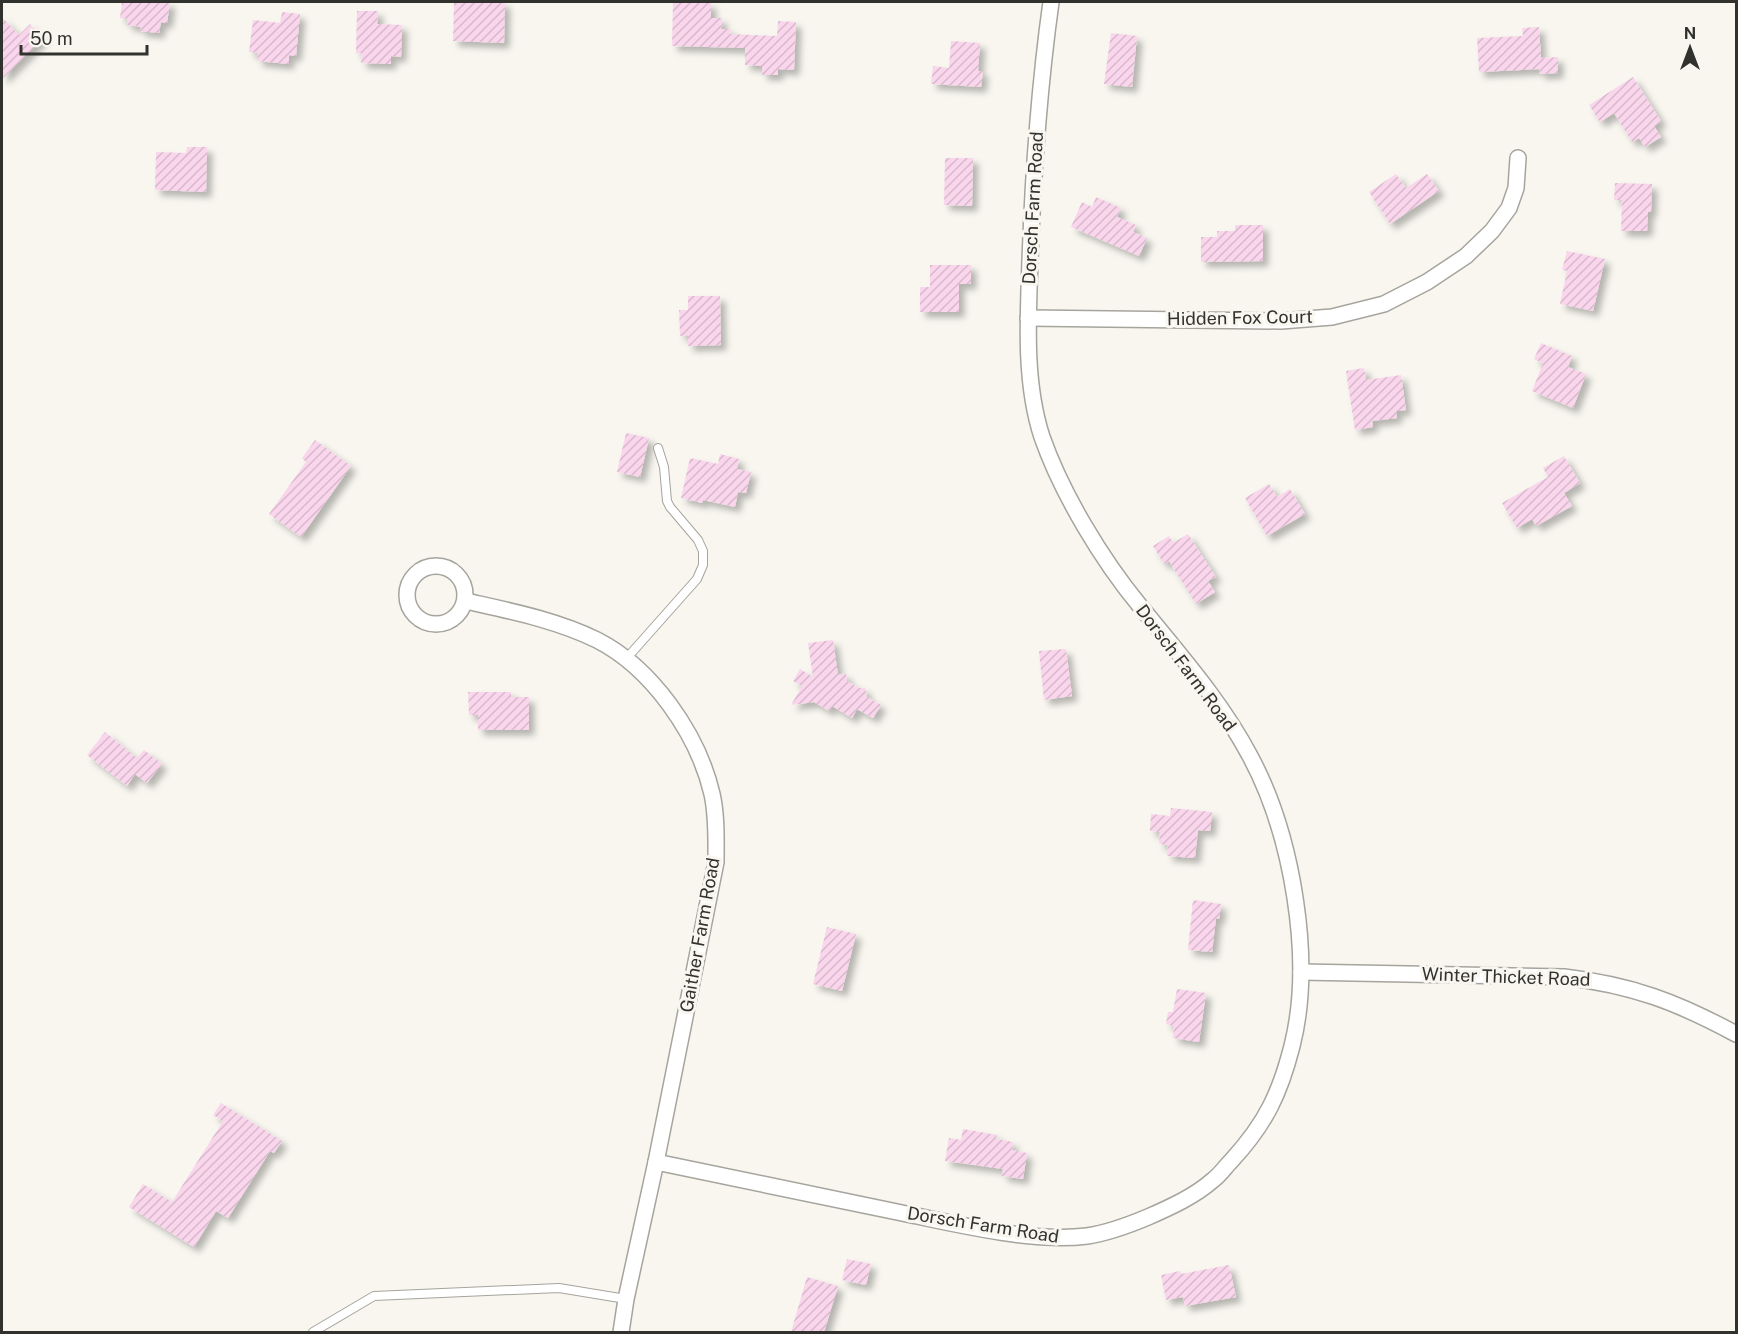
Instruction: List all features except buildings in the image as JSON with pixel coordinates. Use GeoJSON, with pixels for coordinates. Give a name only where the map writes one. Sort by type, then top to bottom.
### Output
{"type":"FeatureCollection","features":[{"type":"Feature","properties":{"kind":"street","name":"Dorsch Farm Road"},"geometry":{"type":"LineString","coordinates":[[656,1162],[971,1227],[1053,1238],[1090,1236],[1126,1226],[1171,1207],[1214,1180],[1251,1139],[1274,1102],[1286,1068],[1296,1029],[1301,972],[1290,865],[1274,811],[1251,757],[1220,707],[1180,654],[1136,602],[1098,546],[1063,486],[1041,435],[1031,388],[1028,318],[1033,169],[1040,80],[1051,2]]}},
{"type":"Feature","properties":{"kind":"street","name":"Hidden Fox Court"},"geometry":{"type":"LineString","coordinates":[[1028,318],[1281,321],[1332,317],[1384,304],[1427,282],[1466,256],[1492,231],[1509,208],[1516,188],[1518,158]]}},
{"type":"Feature","properties":{"kind":"street","name":"Gaither Farm Road"},"geometry":{"type":"LineString","coordinates":[[466,601],[566,627],[598,641],[626,659],[656,686],[679,718],[700,757],[712,794],[716,826],[716,862],[621,1332]]}},
{"type":"Feature","properties":{"kind":"street","name":"Winter Thicket Road"},"geometry":{"type":"LineString","coordinates":[[1301,972],[1564,977],[1603,981],[1672,1002],[1737,1034]]}},
{"type":"Feature","properties":{"kind":"lane"},"geometry":{"type":"LineString","coordinates":[[626,659],[697,579],[703,566],[703,551],[698,540],[667,501],[664,467],[658,448]]}},
{"type":"Feature","properties":{"kind":"lane"},"geometry":{"type":"LineString","coordinates":[[313,1332],[374,1296],[559,1288],[626,1299]]}}]}
